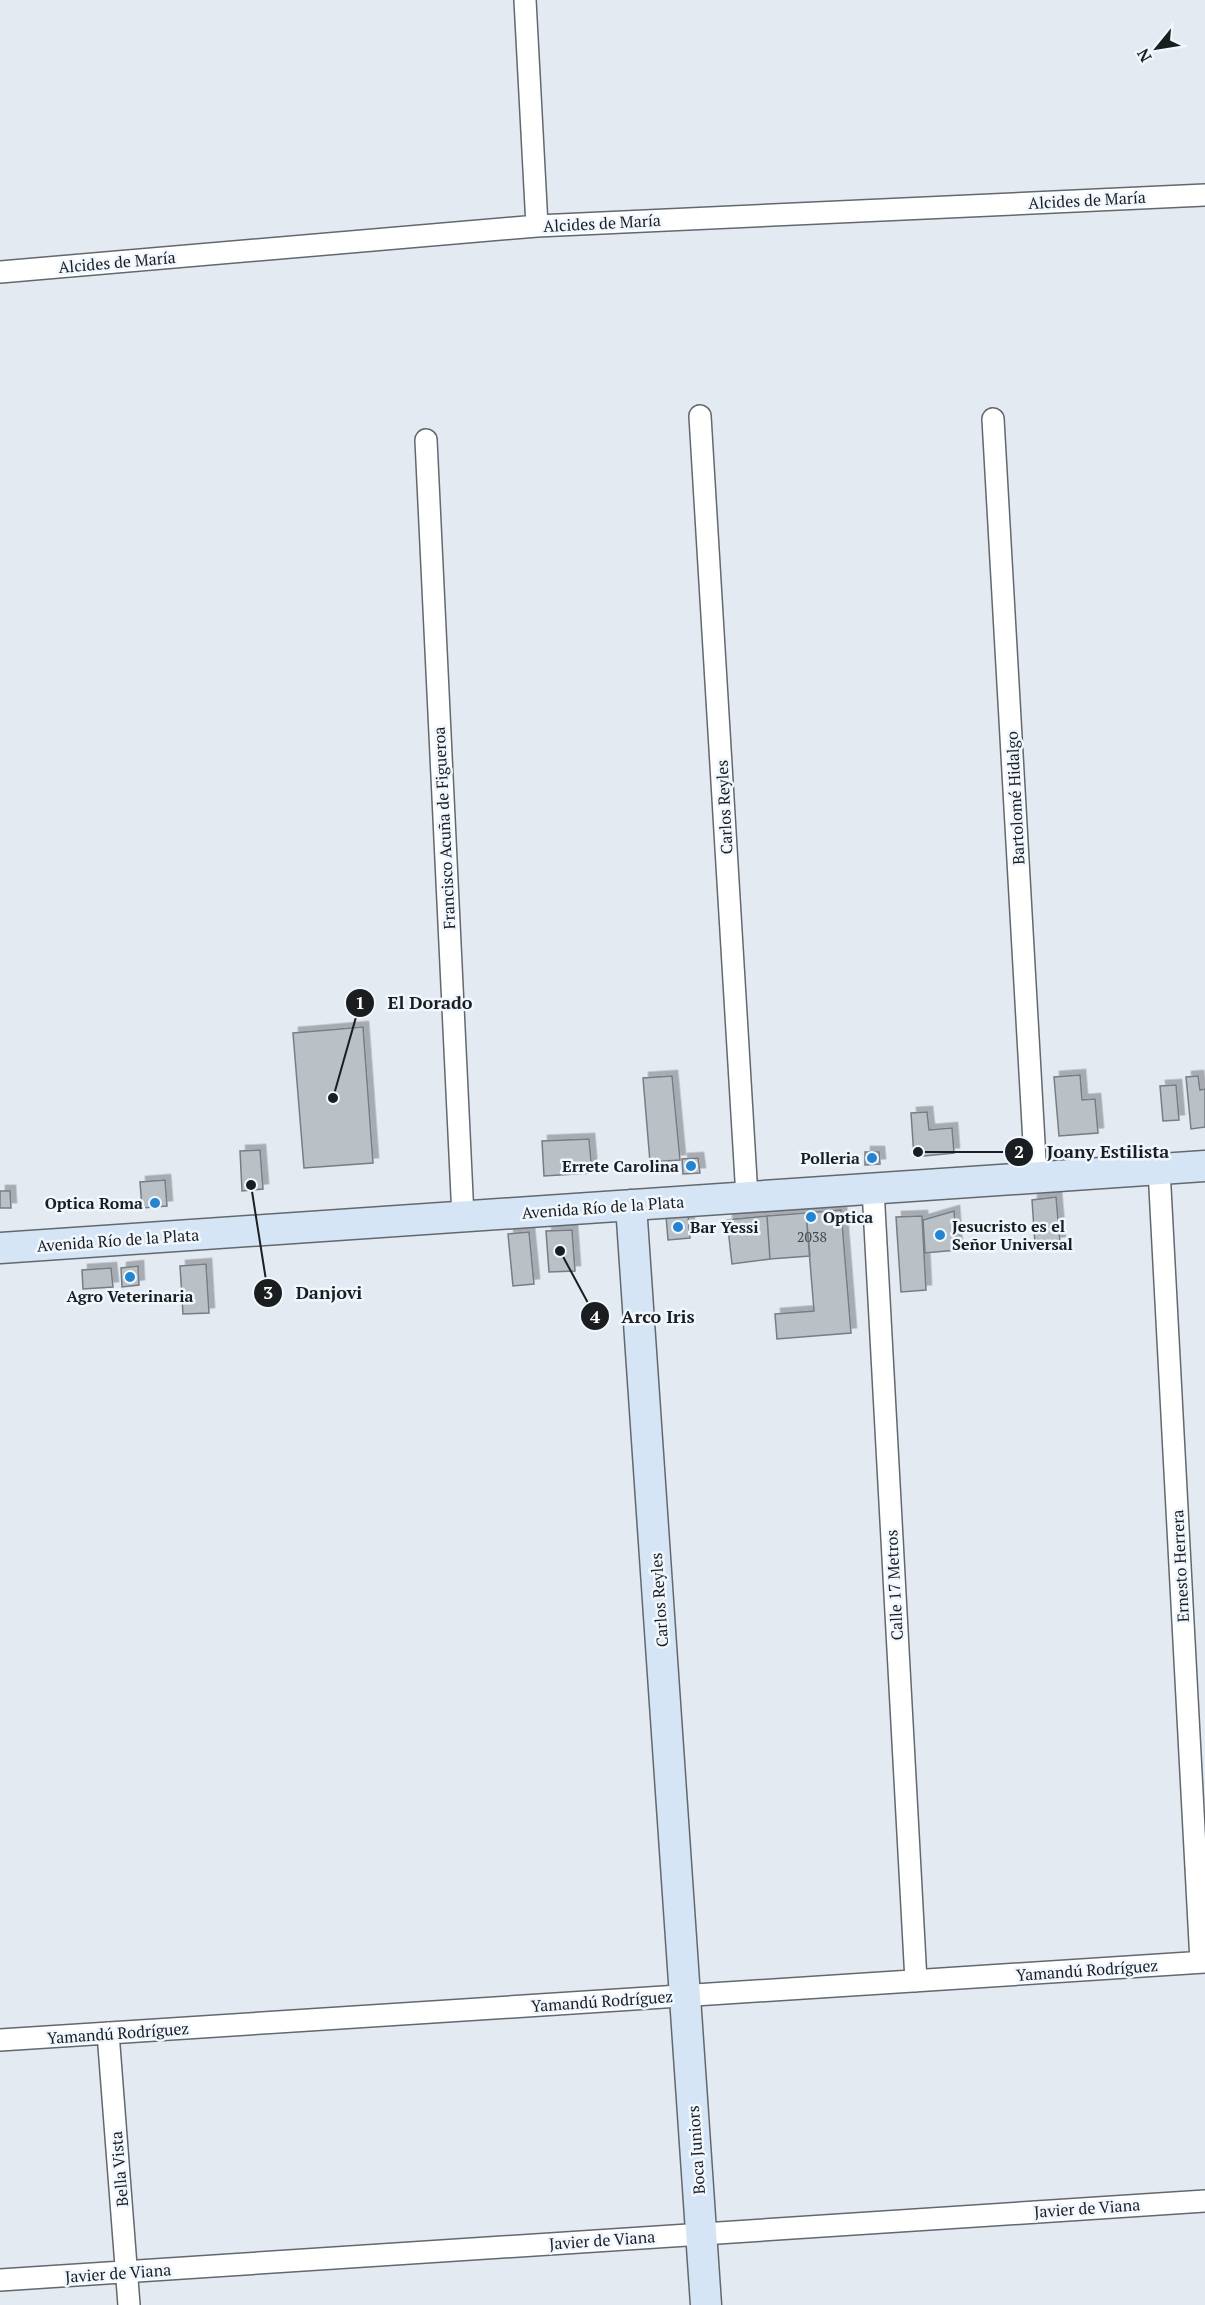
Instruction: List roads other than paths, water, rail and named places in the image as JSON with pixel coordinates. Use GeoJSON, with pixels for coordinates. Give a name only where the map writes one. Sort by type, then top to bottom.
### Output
{"type":"FeatureCollection","features":[{"type":"Feature","properties":{"kind":"street"},"geometry":{"type":"LineString","coordinates":[[525,0],[537,226]]}},
{"type":"Feature","properties":{"kind":"street","name":"Alcides de María"},"geometry":{"type":"LineString","coordinates":[[0,272],[537,226],[1205,195]]}},
{"type":"Feature","properties":{"kind":"street","name":"Carlos Reyles"},"geometry":{"type":"LineString","coordinates":[[700,417],[747,1197]]}},
{"type":"Feature","properties":{"kind":"street","name":"Bartolomé Hidalgo"},"geometry":{"type":"LineString","coordinates":[[993,418],[1036,1178]]}},
{"type":"Feature","properties":{"kind":"street","name":"Francisco Acuña de Figueroa"},"geometry":{"type":"LineString","coordinates":[[426,440],[463,1217]]}},
{"type":"Feature","properties":{"kind":"street","name":"Avenida Río de la Plata"},"geometry":{"type":"LineString","coordinates":[[0,1248],[1205,1166]]}},
{"type":"Feature","properties":{"kind":"street","name":"Ernesto Herrera"},"geometry":{"type":"LineString","coordinates":[[1159,1169],[1203,1962]]}},
{"type":"Feature","properties":{"kind":"street","name":"Calle 17 Metros"},"geometry":{"type":"LineString","coordinates":[[873,1189],[916,1981]]}},
{"type":"Feature","properties":{"kind":"street","name":"Carlos Reyles"},"geometry":{"type":"LineString","coordinates":[[631,1205],[686,1996]]}},
{"type":"Feature","properties":{"kind":"street","name":"Yamandú Rodríguez"},"geometry":{"type":"LineString","coordinates":[[0,2040],[1203,1962]]}},
{"type":"Feature","properties":{"kind":"street","name":"Boca Juniors"},"geometry":{"type":"LineString","coordinates":[[686,1996],[706,2305]]}},
{"type":"Feature","properties":{"kind":"street","name":"Bella Vista"},"geometry":{"type":"LineString","coordinates":[[108,2033],[129,2305]]}},
{"type":"Feature","properties":{"kind":"street","name":"Javier de Viana"},"geometry":{"type":"LineString","coordinates":[[0,2280],[1205,2201]]}},
{"type":"Feature","properties":{"kind":"place","name":"El Dorado"},"geometry":{"type":"Point","coordinates":[333,1098]}},
{"type":"Feature","properties":{"kind":"place","name":"Joany Estilista"},"geometry":{"type":"Point","coordinates":[918,1152]}},
{"type":"Feature","properties":{"kind":"place","name":"Polleria"},"geometry":{"type":"Point","coordinates":[872,1158]}},
{"type":"Feature","properties":{"kind":"place","name":"Errete Carolina"},"geometry":{"type":"Point","coordinates":[691,1166]}},
{"type":"Feature","properties":{"kind":"place","name":"Danjovi"},"geometry":{"type":"Point","coordinates":[251,1185]}},
{"type":"Feature","properties":{"kind":"place","name":"Optica Roma"},"geometry":{"type":"Point","coordinates":[155,1203]}},
{"type":"Feature","properties":{"kind":"place","name":"Optica"},"geometry":{"type":"Point","coordinates":[811,1217]}},
{"type":"Feature","properties":{"kind":"place","name":"Bar Yessi"},"geometry":{"type":"Point","coordinates":[678,1227]}},
{"type":"Feature","properties":{"kind":"place","name":"Jesucristo es el Señor Universal"},"geometry":{"type":"Point","coordinates":[940,1235]}},
{"type":"Feature","properties":{"kind":"place","name":"Arco Iris"},"geometry":{"type":"Point","coordinates":[560,1251]}},
{"type":"Feature","properties":{"kind":"place","name":"Agro Veterinaria"},"geometry":{"type":"Point","coordinates":[130,1277]}}]}
